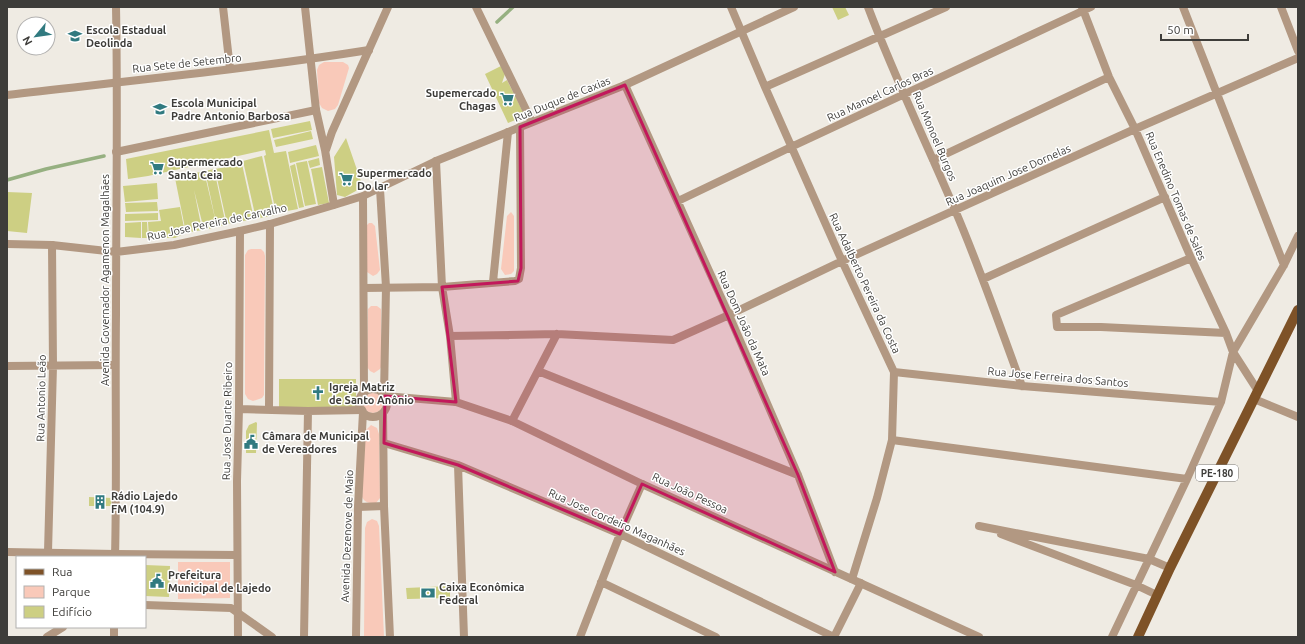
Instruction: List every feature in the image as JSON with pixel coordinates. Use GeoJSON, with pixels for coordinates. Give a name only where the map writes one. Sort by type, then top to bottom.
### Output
{"type":"FeatureCollection","features":[{"type":"Feature","properties":{"kind":"main road","name":"PE-180"},"geometry":{"type":"LineString","coordinates":[[1138,637],[1170,568],[1298,310]]}},
{"type":"Feature","properties":{"kind":"street","name":"Avenida Governador Agamenon Magalhães"},"geometry":{"type":"LineString","coordinates":[[115,555],[116,7]]}},
{"type":"Feature","properties":{"kind":"street"},"geometry":{"type":"LineString","coordinates":[[223,7],[230,69]]}},
{"type":"Feature","properties":{"kind":"street"},"geometry":{"type":"LineString","coordinates":[[305,7],[316,110],[325,150],[334,205]]}},
{"type":"Feature","properties":{"kind":"street"},"geometry":{"type":"LineString","coordinates":[[325,150],[388,7]]}},
{"type":"Feature","properties":{"kind":"street"},"geometry":{"type":"LineString","coordinates":[[476,7],[532,122]]}},
{"type":"Feature","properties":{"kind":"street","name":"Rua Adalberto Pereira da Costa"},"geometry":{"type":"LineString","coordinates":[[731,7],[764,87],[842,261],[894,372],[892,440],[852,579]]}},
{"type":"Feature","properties":{"kind":"street","name":"Rua Duque de Caxias"},"geometry":{"type":"LineString","coordinates":[[334,205],[363,196],[436,161],[625,86],[794,7]]}},
{"type":"Feature","properties":{"kind":"street","name":"Rua Monoel Burgos"},"geometry":{"type":"LineString","coordinates":[[868,7],[955,210],[983,279],[1022,386]]}},
{"type":"Feature","properties":{"kind":"street"},"geometry":{"type":"LineString","coordinates":[[764,87],[946,7]]}},
{"type":"Feature","properties":{"kind":"street"},"geometry":{"type":"LineString","coordinates":[[1183,7],[1284,265]]}},
{"type":"Feature","properties":{"kind":"street"},"geometry":{"type":"LineString","coordinates":[[1281,7],[1298,51]]}},
{"type":"Feature","properties":{"kind":"street","name":"Rua Enedino Tomas de Sales"},"geometry":{"type":"LineString","coordinates":[[1085,8],[1109,77],[1135,129],[1191,258],[1226,333],[1233,352],[1256,395]]}},
{"type":"Feature","properties":{"kind":"street","name":"Rua Manoel Carlos Bras"},"geometry":{"type":"LineString","coordinates":[[678,201],[1085,8]]}},
{"type":"Feature","properties":{"kind":"street","name":"Rua Sete de Setembro"},"geometry":{"type":"LineString","coordinates":[[7,95],[311,59],[368,50]]}},
{"type":"Feature","properties":{"kind":"street","name":"Rua Joaquim Jose Dornelas"},"geometry":{"type":"LineString","coordinates":[[450,336],[557,334],[673,340],[955,210],[1298,58]]}},
{"type":"Feature","properties":{"kind":"street"},"geometry":{"type":"LineString","coordinates":[[933,160],[1109,77]]}},
{"type":"Feature","properties":{"kind":"street","name":"Rua Dom João da Mata"},"geometry":{"type":"LineString","coordinates":[[625,86],[729,315],[798,475],[836,572]]}},
{"type":"Feature","properties":{"kind":"street"},"geometry":{"type":"LineString","coordinates":[[116,152],[316,110]]}},
{"type":"Feature","properties":{"kind":"street"},"geometry":{"type":"LineString","coordinates":[[364,288],[442,287],[515,281],[519,279],[521,268],[520,127]]}},
{"type":"Feature","properties":{"kind":"street"},"geometry":{"type":"LineString","coordinates":[[493,282],[508,132]]}},
{"type":"Feature","properties":{"kind":"street"},"geometry":{"type":"LineString","coordinates":[[436,161],[442,287],[450,336],[456,402]]}},
{"type":"Feature","properties":{"kind":"street"},"geometry":{"type":"LineString","coordinates":[[380,189],[386,287],[385,395],[387,404],[383,413],[384,506],[390,637]]}},
{"type":"Feature","properties":{"kind":"street"},"geometry":{"type":"LineString","coordinates":[[363,196],[364,393],[360,401],[363,411],[369,416],[383,413]]}},
{"type":"Feature","properties":{"kind":"street"},"geometry":{"type":"LineString","coordinates":[[983,279],[1165,197]]}},
{"type":"Feature","properties":{"kind":"street","name":"Rua Jose Pereira de Carvalho"},"geometry":{"type":"LineString","coordinates":[[7,244],[52,244],[116,252],[174,245],[270,224],[334,205]]}},
{"type":"Feature","properties":{"kind":"street"},"geometry":{"type":"LineString","coordinates":[[269,410],[270,224]]}},
{"type":"Feature","properties":{"kind":"street","name":"Rua Jose Duarte Ribeiro"},"geometry":{"type":"LineString","coordinates":[[238,637],[237,481],[240,230]]}},
{"type":"Feature","properties":{"kind":"street"},"geometry":{"type":"LineString","coordinates":[[1112,637],[1187,479],[1220,402],[1233,352],[1284,265],[1298,236]]}},
{"type":"Feature","properties":{"kind":"street","name":"Rua Antonio Leão"},"geometry":{"type":"LineString","coordinates":[[48,552],[52,366],[52,244]]}},
{"type":"Feature","properties":{"kind":"street"},"geometry":{"type":"LineString","coordinates":[[1191,258],[1056,315],[1057,327],[1101,327],[1226,333]]}},
{"type":"Feature","properties":{"kind":"street"},"geometry":{"type":"LineString","coordinates":[[512,421],[557,334]]}},
{"type":"Feature","properties":{"kind":"street"},"geometry":{"type":"LineString","coordinates":[[7,366],[115,365]]}},
{"type":"Feature","properties":{"kind":"street"},"geometry":{"type":"LineString","coordinates":[[538,371],[798,475]]}},
{"type":"Feature","properties":{"kind":"street","name":"Rua Jose Ferreira dos Santos"},"geometry":{"type":"LineString","coordinates":[[894,372],[1022,386],[1220,402]]}},
{"type":"Feature","properties":{"kind":"street"},"geometry":{"type":"LineString","coordinates":[[364,393],[374,389],[385,395]]}},
{"type":"Feature","properties":{"kind":"street","name":"Rua João Pessoa"},"geometry":{"type":"LineString","coordinates":[[385,395],[456,402],[512,421],[642,484],[979,637]]}},
{"type":"Feature","properties":{"kind":"street"},"geometry":{"type":"LineString","coordinates":[[1256,395],[1298,417]]}},
{"type":"Feature","properties":{"kind":"street"},"geometry":{"type":"LineString","coordinates":[[239,409],[363,411]]}},
{"type":"Feature","properties":{"kind":"street"},"geometry":{"type":"LineString","coordinates":[[304,637],[308,411]]}},
{"type":"Feature","properties":{"kind":"street","name":"Avenida Dezenove de Maio"},"geometry":{"type":"LineString","coordinates":[[356,637],[358,507],[363,411]]}},
{"type":"Feature","properties":{"kind":"street"},"geometry":{"type":"LineString","coordinates":[[892,440],[1187,479]]}},
{"type":"Feature","properties":{"kind":"street","name":"Rua Jose Cordeiro Maganhães"},"geometry":{"type":"LineString","coordinates":[[384,444],[458,465],[620,534],[834,637]]}},
{"type":"Feature","properties":{"kind":"street"},"geometry":{"type":"LineString","coordinates":[[458,465],[464,637]]}},
{"type":"Feature","properties":{"kind":"street"},"geometry":{"type":"LineString","coordinates":[[580,637],[620,534],[642,484]]}},
{"type":"Feature","properties":{"kind":"street"},"geometry":{"type":"LineString","coordinates":[[358,507],[384,506]]}},
{"type":"Feature","properties":{"kind":"street"},"geometry":{"type":"LineString","coordinates":[[1157,595],[1136,585],[979,526],[1149,559],[1170,568]]}},
{"type":"Feature","properties":{"kind":"street"},"geometry":{"type":"LineString","coordinates":[[7,552],[115,555],[237,554]]}},
{"type":"Feature","properties":{"kind":"street"},"geometry":{"type":"LineString","coordinates":[[602,582],[716,637]]}},
{"type":"Feature","properties":{"kind":"street"},"geometry":{"type":"LineString","coordinates":[[834,637],[862,583]]}},
{"type":"Feature","properties":{"kind":"street"},"geometry":{"type":"LineString","coordinates":[[146,605],[231,608],[272,637]]}},
{"type":"Feature","properties":{"kind":"street"},"geometry":{"type":"LineString","coordinates":[[47,637],[61,628]]}},
{"type":"Feature","properties":{"kind":"highlighted area"},"geometry":{"type":"Polygon","coordinates":[[[625,85],[798,475],[835,572],[642,484],[620,534],[458,465],[384,443],[385,396],[456,402],[442,287],[518,281],[521,268],[520,127],[625,85]]]}},
{"type":"Feature","properties":{"kind":"green space"},"geometry":{"type":"Polygon","coordinates":[[[324,62],[343,62],[348,65],[349,68],[338,105],[335,109],[328,111],[322,108],[319,103],[317,70],[319,65],[324,62]]]}},
{"type":"Feature","properties":{"kind":"green space"},"geometry":{"type":"Polygon","coordinates":[[[511,212],[514,216],[514,271],[511,274],[505,275],[501,269],[507,216],[511,212]]]}},
{"type":"Feature","properties":{"kind":"green space"},"geometry":{"type":"Polygon","coordinates":[[[372,223],[375,226],[380,270],[373,276],[367,272],[367,225],[372,223]]]}},
{"type":"Feature","properties":{"kind":"green space"},"geometry":{"type":"Polygon","coordinates":[[[261,249],[265,256],[264,395],[262,398],[253,401],[248,399],[245,394],[245,255],[248,250],[261,249]]]}},
{"type":"Feature","properties":{"kind":"green space"},"geometry":{"type":"Polygon","coordinates":[[[371,306],[377,306],[381,309],[381,367],[374,373],[367,367],[368,309],[371,306]]]}},
{"type":"Feature","properties":{"kind":"green space"},"geometry":{"type":"Polygon","coordinates":[[[373,393],[380,396],[383,403],[380,410],[373,413],[366,410],[363,403],[366,396],[373,393]]]}},
{"type":"Feature","properties":{"kind":"green space"},"geometry":{"type":"Polygon","coordinates":[[[371,425],[377,428],[379,434],[380,498],[376,503],[368,502],[362,497],[365,431],[371,425]]]}},
{"type":"Feature","properties":{"kind":"green space"},"geometry":{"type":"Polygon","coordinates":[[[372,519],[377,521],[379,526],[384,637],[364,637],[365,528],[367,522],[372,519]]]}},
{"type":"Feature","properties":{"kind":"green space"},"geometry":{"type":"Polygon","coordinates":[[[178,562],[230,562],[230,598],[178,599],[178,562]]]}},
{"type":"Feature","properties":{"kind":"building"},"geometry":{"type":"Polygon","coordinates":[[[832,7],[845,7],[849,15],[838,20],[832,7]]]}},
{"type":"Feature","properties":{"kind":"building","name":"Supemercado Chagas"},"geometry":{"type":"Polygon","coordinates":[[[501,66],[505,74],[502,83],[507,80],[525,116],[508,123],[485,74],[501,66]]]}},
{"type":"Feature","properties":{"kind":"building"},"geometry":{"type":"Polygon","coordinates":[[[310,121],[312,130],[273,138],[271,129],[310,121]]]}},
{"type":"Feature","properties":{"kind":"building","name":"Supermercado Santa Ceia"},"geometry":{"type":"Polygon","coordinates":[[[269,130],[274,153],[286,151],[298,209],[276,213],[264,156],[266,155],[265,150],[148,176],[128,179],[126,159],[269,130]]]}},
{"type":"Feature","properties":{"kind":"building"},"geometry":{"type":"Polygon","coordinates":[[[311,131],[313,139],[276,147],[274,140],[311,131]]]}},
{"type":"Feature","properties":{"kind":"building"},"geometry":{"type":"Polygon","coordinates":[[[346,138],[363,187],[345,197],[337,195],[334,157],[346,138]]]}},
{"type":"Feature","properties":{"kind":"building"},"geometry":{"type":"Polygon","coordinates":[[[316,145],[319,156],[290,163],[288,152],[316,145]]]}},
{"type":"Feature","properties":{"kind":"building"},"geometry":{"type":"Polygon","coordinates":[[[262,156],[275,215],[256,219],[243,161],[262,156]]]}},
{"type":"Feature","properties":{"kind":"building"},"geometry":{"type":"Polygon","coordinates":[[[319,158],[320,165],[310,168],[308,161],[319,158]]]}},
{"type":"Feature","properties":{"kind":"building"},"geometry":{"type":"Polygon","coordinates":[[[307,161],[316,204],[305,206],[296,163],[307,161]]]}},
{"type":"Feature","properties":{"kind":"building"},"geometry":{"type":"Polygon","coordinates":[[[242,164],[254,219],[227,224],[215,169],[242,164]]]}},
{"type":"Feature","properties":{"kind":"building"},"geometry":{"type":"Polygon","coordinates":[[[295,164],[304,207],[299,208],[290,166],[295,164]]]}},
{"type":"Feature","properties":{"kind":"building"},"geometry":{"type":"Polygon","coordinates":[[[322,167],[329,203],[318,205],[311,169],[322,167]]]}},
{"type":"Feature","properties":{"kind":"building"},"geometry":{"type":"Polygon","coordinates":[[[214,169],[226,225],[217,227],[205,171],[214,169]]]}},
{"type":"Feature","properties":{"kind":"building"},"geometry":{"type":"Polygon","coordinates":[[[204,171],[217,227],[204,230],[194,190],[202,230],[186,233],[175,178],[204,171]]]}},
{"type":"Feature","properties":{"kind":"building"},"geometry":{"type":"Polygon","coordinates":[[[157,183],[158,199],[125,202],[123,186],[157,183]]]}},
{"type":"Feature","properties":{"kind":"building"},"geometry":{"type":"Polygon","coordinates":[[[7,192],[32,193],[27,233],[7,231],[7,192]]]}},
{"type":"Feature","properties":{"kind":"building"},"geometry":{"type":"Polygon","coordinates":[[[157,202],[158,211],[126,212],[125,203],[157,202]]]}},
{"type":"Feature","properties":{"kind":"building"},"geometry":{"type":"Polygon","coordinates":[[[180,207],[185,233],[175,238],[149,238],[148,222],[161,221],[159,210],[180,207]]]}},
{"type":"Feature","properties":{"kind":"building"},"geometry":{"type":"Polygon","coordinates":[[[158,213],[158,220],[125,221],[125,214],[158,213]]]}},
{"type":"Feature","properties":{"kind":"building"},"geometry":{"type":"Polygon","coordinates":[[[141,222],[141,238],[125,237],[125,223],[141,222]]]}},
{"type":"Feature","properties":{"kind":"building"},"geometry":{"type":"Polygon","coordinates":[[[142,222],[147,222],[148,238],[142,238],[142,222]]]}},
{"type":"Feature","properties":{"kind":"building","name":"Igreja Matriz de Santo Anônio"},"geometry":{"type":"Polygon","coordinates":[[[279,379],[356,379],[356,407],[279,407],[279,379]]]}},
{"type":"Feature","properties":{"kind":"building","name":"Câmara de Municipal de Vereadores"},"geometry":{"type":"Polygon","coordinates":[[[256,422],[256,453],[246,453],[246,431],[249,425],[256,422]]]}},
{"type":"Feature","properties":{"kind":"building","name":"Rádio Lajedo FM (104.9)"},"geometry":{"type":"Polygon","coordinates":[[[89,497],[112,498],[111,506],[89,506],[89,497]]]}},
{"type":"Feature","properties":{"kind":"building","name":"Prefeitura Municipal de Lajedo"},"geometry":{"type":"Polygon","coordinates":[[[146,565],[170,566],[169,597],[146,596],[146,565]]]}},
{"type":"Feature","properties":{"kind":"building","name":"Caixa Econômica Federal"},"geometry":{"type":"Polygon","coordinates":[[[450,586],[450,598],[407,599],[406,588],[450,586]]]}},
{"type":"Feature","properties":{"kind":"waterway"},"geometry":{"type":"LineString","coordinates":[[497,22],[513,7]]}},
{"type":"Feature","properties":{"kind":"waterway"},"geometry":{"type":"LineString","coordinates":[[7,180],[46,169],[104,156]]}},
{"type":"Feature","properties":{"kind":"place","name":"Escola Estadual Deolinda"},"geometry":{"type":"Point","coordinates":[75,36]}},
{"type":"Feature","properties":{"kind":"place","name":"Supemercado Chagas"},"geometry":{"type":"Point","coordinates":[507,99]}},
{"type":"Feature","properties":{"kind":"place","name":"Escola Municipal Padre Antonio Barbosa"},"geometry":{"type":"Point","coordinates":[160,109]}},
{"type":"Feature","properties":{"kind":"place","name":"Supermercado Santa Ceia"},"geometry":{"type":"Point","coordinates":[157,168]}},
{"type":"Feature","properties":{"kind":"place","name":"Supermercado Do lar"},"geometry":{"type":"Point","coordinates":[346,179]}},
{"type":"Feature","properties":{"kind":"place","name":"Igreja Matriz de Santo Anônio"},"geometry":{"type":"Point","coordinates":[318,393]}},
{"type":"Feature","properties":{"kind":"place","name":"Câmara de Municipal de Vereadores"},"geometry":{"type":"Point","coordinates":[251,442]}},
{"type":"Feature","properties":{"kind":"place","name":"Rádio Lajedo FM (104.9)"},"geometry":{"type":"Point","coordinates":[100,502]}},
{"type":"Feature","properties":{"kind":"place","name":"Prefeitura Municipal de Lajedo"},"geometry":{"type":"Point","coordinates":[157,581]}},
{"type":"Feature","properties":{"kind":"place","name":"Caixa Econômica Federal"},"geometry":{"type":"Point","coordinates":[428,593]}}]}
